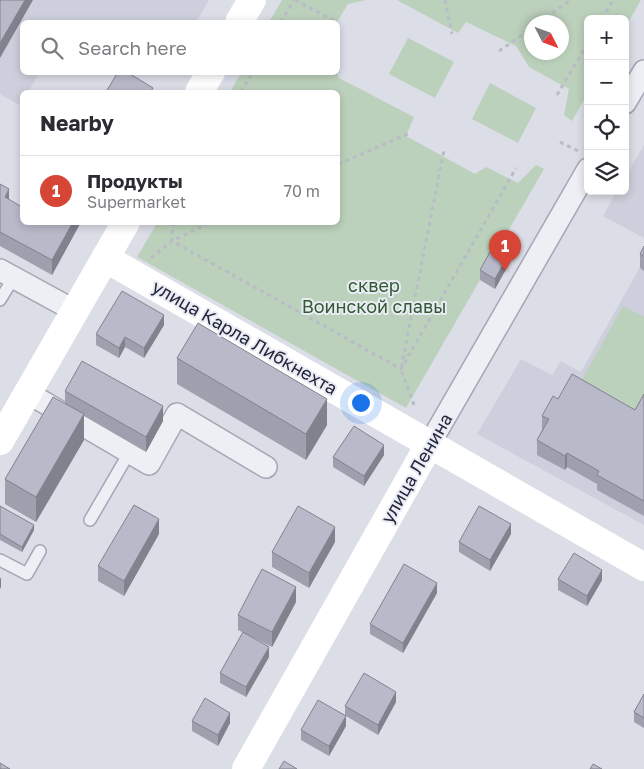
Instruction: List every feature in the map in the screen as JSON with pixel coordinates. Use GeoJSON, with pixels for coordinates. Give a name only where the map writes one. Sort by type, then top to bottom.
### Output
{"type":"FeatureCollection","features":[{"type":"Feature","properties":{"kind":"street"},"geometry":{"type":"LineString","coordinates":[[240,20],[252,0]]}},
{"type":"Feature","properties":{"kind":"street"},"geometry":{"type":"LineString","coordinates":[[629,96],[644,71]]}},
{"type":"Feature","properties":{"kind":"street"},"geometry":{"type":"LineString","coordinates":[[200,90],[209,75]]}},
{"type":"Feature","properties":{"kind":"street","name":"улица Ленина"},"geometry":{"type":"LineString","coordinates":[[246,769],[584,175]]}},
{"type":"Feature","properties":{"kind":"street"},"geometry":{"type":"LineString","coordinates":[[0,441],[124,225]]}},
{"type":"Feature","properties":{"kind":"street","name":"улица Карла Либкнехта"},"geometry":{"type":"LineString","coordinates":[[105,258],[133,272],[644,567]]}},
{"type":"Feature","properties":{"kind":"street"},"geometry":{"type":"LineString","coordinates":[[7,274],[74,311]]}},
{"type":"Feature","properties":{"kind":"street"},"geometry":{"type":"LineString","coordinates":[[28,393],[149,464],[177,414],[266,467]]}},
{"type":"Feature","properties":{"kind":"lane"},"geometry":{"type":"LineString","coordinates":[[0,300],[7,274]]}},
{"type":"Feature","properties":{"kind":"lane"},"geometry":{"type":"LineString","coordinates":[[90,520],[129,452]]}},
{"type":"Feature","properties":{"kind":"lane"},"geometry":{"type":"LineString","coordinates":[[0,560],[27,574],[40,551]]}},
{"type":"Feature","properties":{"kind":"path"},"geometry":{"type":"LineString","coordinates":[[282,20],[295,0],[332,20]]}},
{"type":"Feature","properties":{"kind":"path"},"geometry":{"type":"LineString","coordinates":[[445,0],[452,34]]}},
{"type":"Feature","properties":{"kind":"path"},"geometry":{"type":"LineString","coordinates":[[549,15],[571,0]]}},
{"type":"Feature","properties":{"kind":"path"},"geometry":{"type":"LineString","coordinates":[[604,15],[613,0]]}},
{"type":"Feature","properties":{"kind":"path"},"geometry":{"type":"LineString","coordinates":[[499,51],[524,34]]}},
{"type":"Feature","properties":{"kind":"path"},"geometry":{"type":"LineString","coordinates":[[557,95],[584,50]]}},
{"type":"Feature","properties":{"kind":"path"},"geometry":{"type":"LineString","coordinates":[[243,90],[251,75]]}},
{"type":"Feature","properties":{"kind":"path"},"geometry":{"type":"LineString","coordinates":[[340,163],[410,133]]}},
{"type":"Feature","properties":{"kind":"path"},"geometry":{"type":"LineString","coordinates":[[560,142],[584,154]]}},
{"type":"Feature","properties":{"kind":"path"},"geometry":{"type":"LineString","coordinates":[[414,405],[401,369],[444,150]]}},
{"type":"Feature","properties":{"kind":"path"},"geometry":{"type":"LineString","coordinates":[[401,369],[516,168]]}},
{"type":"Feature","properties":{"kind":"path"},"geometry":{"type":"LineString","coordinates":[[172,241],[173,225]]}},
{"type":"Feature","properties":{"kind":"path"},"geometry":{"type":"LineString","coordinates":[[133,272],[172,241],[205,225]]}},
{"type":"Feature","properties":{"kind":"path"},"geometry":{"type":"LineString","coordinates":[[172,241],[401,369]]}},
{"type":"Feature","properties":{"kind":"shaded area"},"geometry":{"type":"Polygon","coordinates":[[[0,0],[209,0],[197,20],[20,20],[20,75],[38,75],[29,90],[20,90],[20,105],[0,94],[0,0]]]}},
{"type":"Feature","properties":{"kind":"shaded area"},"geometry":{"type":"Polygon","coordinates":[[[644,145],[644,238],[603,216],[615,195],[629,195],[629,171],[644,145]]]}},
{"type":"Feature","properties":{"kind":"shaded area"},"geometry":{"type":"Polygon","coordinates":[[[644,260],[644,525],[477,434],[521,359],[552,375],[561,361],[581,372],[644,260]]]}},
{"type":"Feature","properties":{"kind":"green space"},"geometry":{"type":"Polygon","coordinates":[[[282,0],[366,0],[348,4],[338,20],[270,20],[282,0]]]}},
{"type":"Feature","properties":{"kind":"green space"},"geometry":{"type":"Polygon","coordinates":[[[397,0],[641,0],[629,21],[629,15],[584,15],[584,100],[572,121],[564,115],[569,89],[529,67],[525,60],[569,60],[569,15],[524,15],[524,59],[516,46],[466,22],[458,33],[397,0]]]}},
{"type":"Feature","properties":{"kind":"green space"},"geometry":{"type":"Polygon","coordinates":[[[408,38],[454,62],[435,98],[389,74],[408,38]]]}},
{"type":"Feature","properties":{"kind":"green space","name":"сквер Воинской славы"},"geometry":{"type":"Polygon","coordinates":[[[240,75],[338,75],[339,78],[414,117],[406,136],[475,174],[486,167],[518,183],[536,165],[544,169],[406,408],[137,257],[156,225],[340,225],[340,90],[231,90],[240,75]]]}},
{"type":"Feature","properties":{"kind":"green space"},"geometry":{"type":"Polygon","coordinates":[[[490,83],[536,108],[518,143],[472,119],[490,83]]]}},
{"type":"Feature","properties":{"kind":"green space"},"geometry":{"type":"Polygon","coordinates":[[[623,306],[644,317],[644,403],[635,418],[578,387],[623,306]]]}},
{"type":"Feature","properties":{"kind":"building"},"geometry":{"type":"Polygon","coordinates":[[[0,0],[25,0],[0,43],[0,0]]]}},
{"type":"Feature","properties":{"kind":"building"},"geometry":{"type":"Polygon","coordinates":[[[116,75],[132,75],[153,88],[152,90],[107,90],[116,75]]]}},
{"type":"Feature","properties":{"kind":"building"},"geometry":{"type":"Polygon","coordinates":[[[0,184],[9,189],[5,197],[20,206],[20,225],[71,225],[52,260],[0,232],[0,184]]]}},
{"type":"Feature","properties":{"kind":"building"},"geometry":{"type":"Polygon","coordinates":[[[500,234],[515,243],[495,279],[480,270],[500,234]]]}},
{"type":"Feature","properties":{"kind":"building"},"geometry":{"type":"Polygon","coordinates":[[[644,246],[644,256],[640,254],[644,246]]]}},
{"type":"Feature","properties":{"kind":"building"},"geometry":{"type":"Polygon","coordinates":[[[122,291],[164,315],[144,348],[125,337],[119,348],[96,334],[122,291]]]}},
{"type":"Feature","properties":{"kind":"building"},"geometry":{"type":"Polygon","coordinates":[[[198,323],[327,399],[306,434],[177,358],[198,323]]]}},
{"type":"Feature","properties":{"kind":"building"},"geometry":{"type":"Polygon","coordinates":[[[82,361],[163,406],[146,437],[65,391],[82,361]]]}},
{"type":"Feature","properties":{"kind":"building"},"geometry":{"type":"Polygon","coordinates":[[[572,374],[635,410],[644,394],[644,501],[597,475],[599,471],[567,453],[565,456],[537,440],[549,419],[542,416],[553,396],[558,399],[572,374]]]}},
{"type":"Feature","properties":{"kind":"building"},"geometry":{"type":"Polygon","coordinates":[[[53,397],[84,414],[36,497],[5,479],[53,397]]]}},
{"type":"Feature","properties":{"kind":"building"},"geometry":{"type":"Polygon","coordinates":[[[354,426],[384,445],[364,476],[333,457],[354,426]]]}},
{"type":"Feature","properties":{"kind":"building"},"geometry":{"type":"Polygon","coordinates":[[[134,505],[159,519],[124,581],[98,566],[134,505]]]}},
{"type":"Feature","properties":{"kind":"building"},"geometry":{"type":"Polygon","coordinates":[[[0,506],[34,525],[22,547],[0,534],[0,506]]]}},
{"type":"Feature","properties":{"kind":"building"},"geometry":{"type":"Polygon","coordinates":[[[298,506],[335,527],[309,573],[272,552],[298,506]]]}},
{"type":"Feature","properties":{"kind":"building"},"geometry":{"type":"Polygon","coordinates":[[[479,506],[511,524],[490,560],[459,542],[479,506]]]}},
{"type":"Feature","properties":{"kind":"building"},"geometry":{"type":"Polygon","coordinates":[[[574,553],[602,570],[587,596],[558,579],[574,553]]]}},
{"type":"Feature","properties":{"kind":"building"},"geometry":{"type":"Polygon","coordinates":[[[404,564],[437,583],[403,643],[370,624],[404,564]]]}},
{"type":"Feature","properties":{"kind":"building"},"geometry":{"type":"Polygon","coordinates":[[[262,569],[296,587],[272,632],[238,615],[262,569]]]}},
{"type":"Feature","properties":{"kind":"building"},"geometry":{"type":"Polygon","coordinates":[[[243,632],[269,647],[246,687],[220,673],[243,632]]]}},
{"type":"Feature","properties":{"kind":"building"},"geometry":{"type":"Polygon","coordinates":[[[364,673],[396,692],[378,725],[345,706],[364,673]]]}},
{"type":"Feature","properties":{"kind":"building"},"geometry":{"type":"Polygon","coordinates":[[[644,694],[644,718],[634,712],[644,694]]]}},
{"type":"Feature","properties":{"kind":"building"},"geometry":{"type":"Polygon","coordinates":[[[205,698],[230,713],[218,735],[192,721],[205,698]]]}},
{"type":"Feature","properties":{"kind":"building"},"geometry":{"type":"Polygon","coordinates":[[[318,700],[346,716],[329,746],[301,730],[318,700]]]}},
{"type":"Feature","properties":{"kind":"building"},"geometry":{"type":"Polygon","coordinates":[[[284,761],[297,769],[279,769],[284,761]]]}},
{"type":"Feature","properties":{"kind":"building"},"geometry":{"type":"Polygon","coordinates":[[[0,763],[10,769],[0,769],[0,763]]]}},
{"type":"Feature","properties":{"kind":"building"},"geometry":{"type":"Polygon","coordinates":[[[593,764],[602,769],[590,769],[593,764]]]}},
{"type":"Feature","properties":{"kind":"place","name":"Продукты"},"geometry":{"type":"Point","coordinates":[505,271]}}]}
